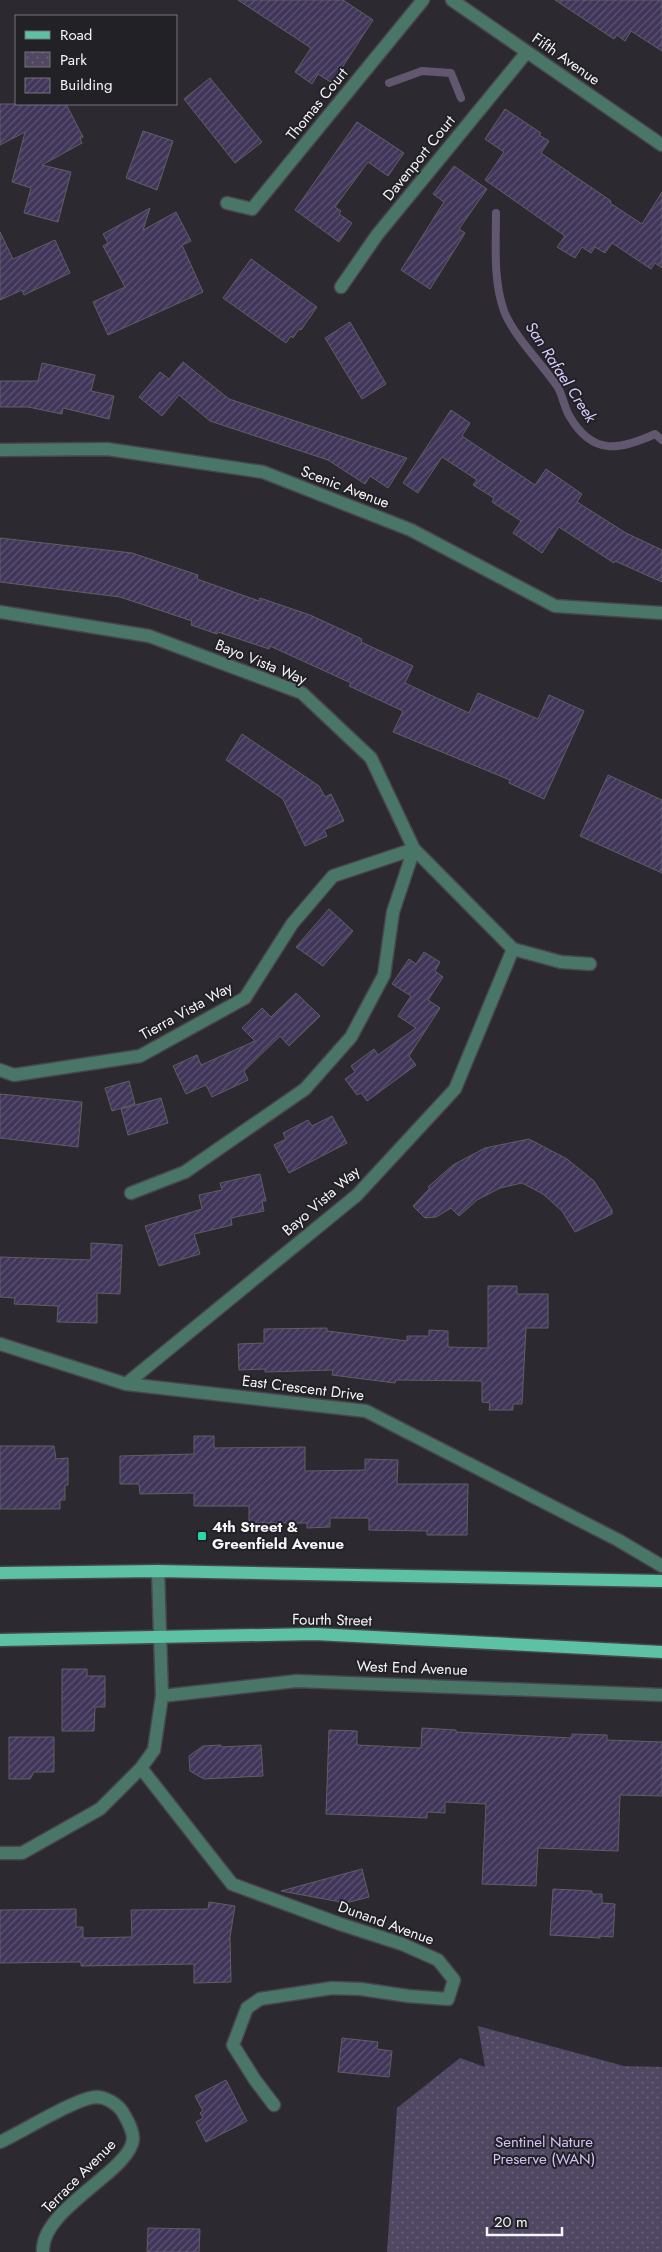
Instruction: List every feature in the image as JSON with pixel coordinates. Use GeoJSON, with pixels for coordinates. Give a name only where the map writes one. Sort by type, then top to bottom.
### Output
{"type":"FeatureCollection","features":[{"type":"Feature","properties":{"kind":"main road"},"geometry":{"type":"LineString","coordinates":[[0,1573],[158,1571],[662,1582]]}},
{"type":"Feature","properties":{"kind":"main road","name":"Fourth Street"},"geometry":{"type":"LineString","coordinates":[[0,1640],[315,1634],[662,1652]]}},
{"type":"Feature","properties":{"kind":"street","name":"Thomas Court"},"geometry":{"type":"LineString","coordinates":[[227,203],[252,209],[423,0]]}},
{"type":"Feature","properties":{"kind":"street","name":"Fifth Avenue"},"geometry":{"type":"LineString","coordinates":[[452,0],[662,145]]}},
{"type":"Feature","properties":{"kind":"street","name":"Davenport Court"},"geometry":{"type":"LineString","coordinates":[[341,287],[377,235],[527,52]]}},
{"type":"Feature","properties":{"kind":"street","name":"Scenic Avenue"},"geometry":{"type":"LineString","coordinates":[[0,450],[107,448],[263,472],[411,530],[556,606],[662,613]]}},
{"type":"Feature","properties":{"kind":"street","name":"Bayo Vista Way"},"geometry":{"type":"LineString","coordinates":[[0,612],[149,636],[302,693],[371,758],[414,849],[513,949],[455,1088],[357,1195],[126,1384]]}},
{"type":"Feature","properties":{"kind":"street","name":"Tierra Vista Way"},"geometry":{"type":"LineString","coordinates":[[0,1070],[14,1075],[140,1056],[245,998],[292,924],[333,876],[414,849]]}},
{"type":"Feature","properties":{"kind":"street"},"geometry":{"type":"LineString","coordinates":[[131,1194],[185,1172],[305,1089],[351,1037],[384,975],[393,912],[414,849]]}},
{"type":"Feature","properties":{"kind":"street"},"geometry":{"type":"LineString","coordinates":[[513,949],[561,962],[590,964]]}},
{"type":"Feature","properties":{"kind":"street","name":"East Crescent Drive"},"geometry":{"type":"LineString","coordinates":[[0,1344],[126,1384],[366,1411],[618,1540],[662,1566]]}},
{"type":"Feature","properties":{"kind":"street"},"geometry":{"type":"LineString","coordinates":[[0,1854],[22,1853],[100,1809],[141,1768],[154,1750],[162,1696],[158,1571]]}},
{"type":"Feature","properties":{"kind":"street","name":"West End Avenue"},"geometry":{"type":"LineString","coordinates":[[162,1696],[297,1681],[662,1695]]}},
{"type":"Feature","properties":{"kind":"street","name":"Dunand Avenue"},"geometry":{"type":"LineString","coordinates":[[141,1768],[232,1884],[402,1944],[438,1960],[454,1980],[448,1998],[332,1988],[260,1999],[247,2008],[233,2045],[255,2080],[274,2105]]}},
{"type":"Feature","properties":{"kind":"street","name":"Terrace Avenue"},"geometry":{"type":"LineString","coordinates":[[0,2142],[81,2101],[98,2097],[117,2104],[130,2123],[133,2140],[127,2155],[55,2220],[43,2246],[43,2252]]}},
{"type":"Feature","properties":{"kind":"green space","name":"Sentinel Nature Preserve (WAN)"},"geometry":{"type":"Polygon","coordinates":[[[478,2026],[624,2066],[662,2067],[662,2252],[387,2252],[397,2108],[460,2058],[485,2067],[478,2026]]]}},
{"type":"Feature","properties":{"kind":"building"},"geometry":{"type":"Polygon","coordinates":[[[238,0],[343,0],[373,20],[332,83],[318,74],[312,84],[295,72],[311,48],[238,0]]]}},
{"type":"Feature","properties":{"kind":"building"},"geometry":{"type":"Polygon","coordinates":[[[555,0],[662,0],[662,51],[631,31],[625,41],[617,35],[614,39],[555,0]]]}},
{"type":"Feature","properties":{"kind":"building"},"geometry":{"type":"Polygon","coordinates":[[[210,78],[262,142],[235,163],[184,99],[210,78]]]}},
{"type":"Feature","properties":{"kind":"building"},"geometry":{"type":"Polygon","coordinates":[[[0,104],[67,105],[83,137],[80,139],[82,143],[42,165],[71,172],[58,222],[24,213],[31,188],[12,182],[25,132],[0,145],[0,104]]]}},
{"type":"Feature","properties":{"kind":"building"},"geometry":{"type":"Polygon","coordinates":[[[505,109],[541,133],[539,135],[549,141],[541,153],[642,224],[662,192],[662,268],[655,263],[651,269],[612,243],[605,253],[595,247],[591,253],[582,247],[575,258],[557,247],[565,236],[485,180],[504,152],[485,139],[505,109]]]}},
{"type":"Feature","properties":{"kind":"building"},"geometry":{"type":"Polygon","coordinates":[[[357,122],[404,153],[388,176],[368,162],[335,207],[341,211],[339,214],[352,223],[339,242],[295,210],[357,122]]]}},
{"type":"Feature","properties":{"kind":"building"},"geometry":{"type":"Polygon","coordinates":[[[143,131],[173,141],[157,190],[126,178],[143,131]]]}},
{"type":"Feature","properties":{"kind":"building"},"geometry":{"type":"Polygon","coordinates":[[[454,166],[487,189],[459,229],[465,233],[430,289],[401,270],[444,202],[433,194],[454,166]]]}},
{"type":"Feature","properties":{"kind":"building"},"geometry":{"type":"Polygon","coordinates":[[[150,208],[143,230],[176,212],[191,241],[182,245],[203,292],[108,335],[93,302],[125,287],[103,246],[108,243],[103,234],[150,208]]]}},
{"type":"Feature","properties":{"kind":"building"},"geometry":{"type":"Polygon","coordinates":[[[0,232],[13,259],[55,240],[70,273],[24,295],[22,290],[0,300],[0,232]]]}},
{"type":"Feature","properties":{"kind":"building"},"geometry":{"type":"Polygon","coordinates":[[[251,259],[317,307],[301,330],[299,329],[293,338],[291,336],[286,343],[223,298],[251,259]]]}},
{"type":"Feature","properties":{"kind":"building"},"geometry":{"type":"Polygon","coordinates":[[[350,322],[386,384],[362,399],[325,338],[350,322]]]}},
{"type":"Feature","properties":{"kind":"building"},"geometry":{"type":"Polygon","coordinates":[[[183,362],[229,399],[407,458],[388,488],[370,476],[365,484],[328,460],[210,421],[179,395],[162,416],[139,397],[160,372],[169,379],[183,362]]]}},
{"type":"Feature","properties":{"kind":"building"},"geometry":{"type":"Polygon","coordinates":[[[42,363],[95,375],[91,391],[114,396],[109,419],[63,408],[62,414],[28,407],[0,407],[0,381],[38,381],[42,363]]]}},
{"type":"Feature","properties":{"kind":"building"},"geometry":{"type":"Polygon","coordinates":[[[451,410],[470,423],[462,436],[535,485],[546,469],[582,494],[577,502],[626,533],[662,550],[662,582],[615,561],[614,563],[559,527],[542,553],[513,533],[521,521],[492,502],[494,498],[473,485],[477,480],[442,457],[418,493],[403,483],[451,410]]]}},
{"type":"Feature","properties":{"kind":"building"},"geometry":{"type":"Polygon","coordinates":[[[0,538],[132,553],[198,575],[197,579],[259,601],[260,598],[310,615],[362,639],[361,642],[413,666],[405,683],[469,713],[478,693],[538,719],[549,695],[584,711],[544,799],[509,783],[510,780],[393,732],[403,711],[349,686],[351,683],[270,646],[269,649],[218,632],[217,634],[191,625],[192,621],[120,597],[0,582],[0,538]]]}},
{"type":"Feature","properties":{"kind":"building"},"geometry":{"type":"Polygon","coordinates":[[[242,734],[319,786],[325,797],[331,794],[344,821],[324,830],[327,836],[305,846],[283,799],[226,760],[242,734]]]}},
{"type":"Feature","properties":{"kind":"building"},"geometry":{"type":"Polygon","coordinates":[[[608,775],[662,800],[662,873],[580,836],[608,775]]]}},
{"type":"Feature","properties":{"kind":"building"},"geometry":{"type":"Polygon","coordinates":[[[329,909],[353,931],[323,966],[296,947],[329,909]]]}},
{"type":"Feature","properties":{"kind":"building"},"geometry":{"type":"Polygon","coordinates":[[[424,952],[440,962],[435,971],[443,977],[428,1000],[440,1008],[409,1056],[416,1065],[367,1101],[361,1093],[357,1095],[345,1079],[355,1072],[351,1066],[374,1049],[378,1055],[416,1028],[398,1016],[411,996],[392,984],[409,959],[416,964],[424,952]]]}},
{"type":"Feature","properties":{"kind":"building"},"geometry":{"type":"Polygon","coordinates":[[[296,993],[320,1016],[289,1046],[280,1036],[244,1071],[248,1080],[212,1097],[206,1085],[186,1094],[173,1066],[197,1055],[201,1065],[255,1041],[242,1028],[262,1008],[271,1017],[296,993]]]}},
{"type":"Feature","properties":{"kind":"building"},"geometry":{"type":"Polygon","coordinates":[[[129,1081],[135,1104],[112,1111],[105,1088],[129,1081]]]}},
{"type":"Feature","properties":{"kind":"building"},"geometry":{"type":"Polygon","coordinates":[[[0,1094],[82,1102],[78,1147],[0,1138],[0,1094]]]}},
{"type":"Feature","properties":{"kind":"building"},"geometry":{"type":"Polygon","coordinates":[[[161,1098],[168,1123],[128,1135],[121,1109],[161,1098]]]}},
{"type":"Feature","properties":{"kind":"building"},"geometry":{"type":"Polygon","coordinates":[[[332,1116],[347,1143],[289,1173],[274,1145],[286,1139],[283,1133],[308,1120],[312,1126],[332,1116]]]}},
{"type":"Feature","properties":{"kind":"building"},"geometry":{"type":"Polygon","coordinates":[[[529,1139],[567,1159],[594,1181],[612,1210],[612,1214],[575,1232],[562,1211],[543,1194],[522,1183],[500,1188],[477,1200],[459,1216],[451,1208],[436,1217],[425,1218],[413,1206],[430,1188],[428,1187],[453,1165],[485,1148],[529,1139]]]}},
{"type":"Feature","properties":{"kind":"building"},"geometry":{"type":"Polygon","coordinates":[[[260,1174],[266,1201],[262,1201],[264,1211],[231,1218],[232,1225],[194,1234],[200,1254],[159,1266],[145,1226],[202,1209],[199,1195],[222,1190],[220,1183],[260,1174]]]}},
{"type":"Feature","properties":{"kind":"building"},"geometry":{"type":"Polygon","coordinates":[[[91,1243],[122,1245],[120,1294],[97,1293],[97,1323],[57,1322],[58,1306],[14,1304],[15,1298],[0,1297],[0,1257],[91,1260],[91,1243]]]}},
{"type":"Feature","properties":{"kind":"building"},"geometry":{"type":"Polygon","coordinates":[[[488,1286],[517,1286],[517,1294],[548,1294],[548,1328],[526,1328],[522,1404],[513,1404],[513,1410],[489,1410],[490,1403],[482,1402],[482,1381],[396,1380],[395,1383],[332,1375],[333,1370],[265,1372],[265,1369],[239,1370],[238,1344],[264,1343],[264,1329],[327,1328],[327,1331],[407,1341],[407,1336],[429,1336],[429,1330],[448,1331],[448,1347],[488,1348],[488,1286]]]}},
{"type":"Feature","properties":{"kind":"building"},"geometry":{"type":"Polygon","coordinates":[[[194,1436],[214,1436],[214,1448],[305,1447],[305,1471],[365,1470],[365,1459],[398,1460],[397,1484],[468,1484],[467,1535],[427,1535],[427,1531],[369,1530],[369,1518],[330,1518],[330,1527],[307,1528],[307,1523],[249,1523],[249,1506],[194,1506],[194,1493],[140,1494],[139,1484],[120,1484],[120,1456],[194,1454],[194,1436]]]}},
{"type":"Feature","properties":{"kind":"building"},"geometry":{"type":"Polygon","coordinates":[[[0,1446],[54,1446],[56,1459],[68,1458],[68,1485],[65,1485],[65,1500],[60,1500],[60,1509],[0,1509],[0,1446]]]}},
{"type":"Feature","properties":{"kind":"building"},"geometry":{"type":"Polygon","coordinates":[[[62,1669],[87,1669],[87,1676],[105,1676],[105,1707],[95,1707],[94,1731],[62,1731],[62,1669]]]}},
{"type":"Feature","properties":{"kind":"building"},"geometry":{"type":"Polygon","coordinates":[[[422,1728],[456,1730],[456,1732],[571,1738],[572,1734],[607,1735],[607,1740],[662,1742],[662,1796],[620,1795],[618,1851],[538,1848],[536,1886],[482,1884],[486,1804],[445,1802],[445,1813],[427,1812],[427,1818],[326,1814],[329,1730],[357,1731],[357,1745],[421,1748],[422,1728]]]}},
{"type":"Feature","properties":{"kind":"building"},"geometry":{"type":"Polygon","coordinates":[[[9,1737],[54,1737],[54,1772],[34,1772],[30,1779],[9,1779],[9,1737]]]}},
{"type":"Feature","properties":{"kind":"building"},"geometry":{"type":"Polygon","coordinates":[[[221,1745],[221,1747],[261,1745],[263,1776],[204,1779],[190,1771],[189,1756],[203,1746],[221,1745]]]}},
{"type":"Feature","properties":{"kind":"building"},"geometry":{"type":"Polygon","coordinates":[[[362,1869],[369,1897],[346,1903],[281,1891],[362,1869]]]}},
{"type":"Feature","properties":{"kind":"building"},"geometry":{"type":"Polygon","coordinates":[[[553,1889],[592,1891],[592,1894],[602,1894],[602,1903],[615,1904],[613,1937],[550,1935],[553,1889]]]}},
{"type":"Feature","properties":{"kind":"building"},"geometry":{"type":"Polygon","coordinates":[[[209,1902],[235,1906],[230,1937],[231,1982],[194,1983],[194,1964],[81,1966],[81,1962],[0,1963],[0,1910],[76,1909],[76,1927],[83,1927],[83,1938],[132,1937],[131,1910],[208,1909],[209,1902]]]}},
{"type":"Feature","properties":{"kind":"building"},"geometry":{"type":"Polygon","coordinates":[[[342,2038],[378,2042],[377,2049],[392,2051],[389,2077],[338,2072],[342,2038]]]}},
{"type":"Feature","properties":{"kind":"building"},"geometry":{"type":"Polygon","coordinates":[[[226,2080],[247,2121],[206,2142],[196,2122],[203,2118],[200,2113],[203,2111],[195,2096],[226,2080]]]}},
{"type":"Feature","properties":{"kind":"building"},"geometry":{"type":"Polygon","coordinates":[[[148,2228],[200,2229],[199,2252],[147,2252],[148,2228]]]}},
{"type":"Feature","properties":{"kind":"waterway","name":"San Rafael Creek"},"geometry":{"type":"LineString","coordinates":[[389,83],[422,71],[451,73],[461,98]]}},
{"type":"Feature","properties":{"kind":"waterway","name":"San Rafael Creek"},"geometry":{"type":"LineString","coordinates":[[496,213],[497,275],[500,299],[504,311],[514,330],[557,386],[568,413],[579,430],[598,444],[608,446],[630,444],[655,434],[662,440]]}},
{"type":"Feature","properties":{"kind":"place","name":"4th Street & Greenfield Avenue"},"geometry":{"type":"Point","coordinates":[202,1536]}}]}
